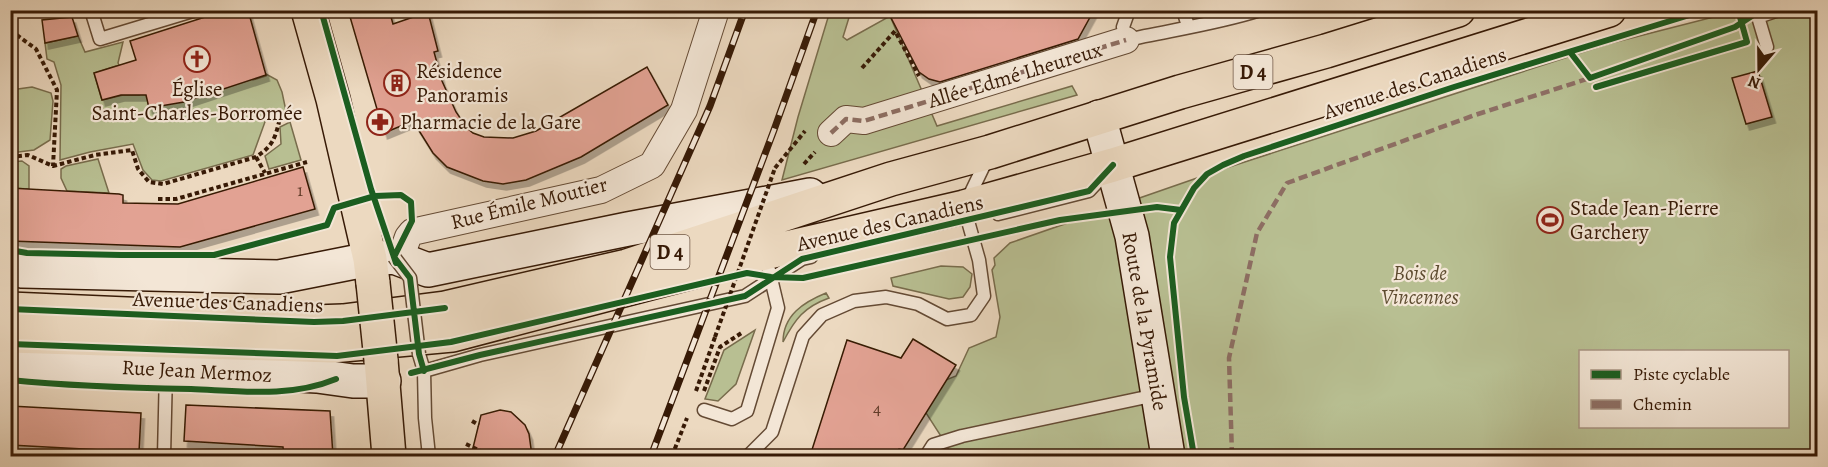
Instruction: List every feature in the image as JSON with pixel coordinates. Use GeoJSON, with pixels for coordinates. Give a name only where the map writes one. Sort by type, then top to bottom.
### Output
{"type":"FeatureCollection","features":[{"type":"Feature","properties":{"kind":"main road"},"geometry":{"type":"LineString","coordinates":[[308,10],[379,266],[382,370],[389,456]]}},
{"type":"Feature","properties":{"kind":"main road","name":"Avenue des Canadiens"},"geometry":{"type":"LineString","coordinates":[[10,309],[314,322],[343,321],[445,308],[627,266],[891,179],[990,152],[1099,117],[1458,10]]}},
{"type":"Feature","properties":{"kind":"main road","name":"Avenue des Canadiens"},"geometry":{"type":"LineString","coordinates":[[10,336],[314,346],[452,335],[768,265],[965,214],[1113,165],[1609,10]]}},
{"type":"Feature","properties":{"kind":"street","name":"Rue Émile Moutier"},"geometry":{"type":"LineString","coordinates":[[379,266],[403,251],[412,232],[601,189],[652,165],[684,110],[716,10]]}},
{"type":"Feature","properties":{"kind":"street","name":"Allée Edmé Lheureux"},"geometry":{"type":"LineString","coordinates":[[820,130],[846,120],[864,121],[932,101],[1126,40]]}},
{"type":"Feature","properties":{"kind":"street","name":"Route de la Pyramide"},"geometry":{"type":"LineString","coordinates":[[1099,117],[1133,242],[1168,456]]}},
{"type":"Feature","properties":{"kind":"street"},"geometry":{"type":"LineString","coordinates":[[10,269],[279,277],[379,266],[428,270],[639,226],[891,179]]}},
{"type":"Feature","properties":{"kind":"street","name":"Rue Jean Mermoz"},"geometry":{"type":"LineString","coordinates":[[10,361],[69,366],[317,376],[352,381],[382,370]]}},
{"type":"Feature","properties":{"kind":"lane"},"geometry":{"type":"LineString","coordinates":[[91,10],[100,39],[196,10]]}},
{"type":"Feature","properties":{"kind":"lane","name":"Allée Edmé Lheureux"},"geometry":{"type":"LineString","coordinates":[[1129,10],[1123,27],[1126,40],[1231,19],[1260,10]]}},
{"type":"Feature","properties":{"kind":"lane"},"geometry":{"type":"LineString","coordinates":[[1183,10],[1188,26]]}},
{"type":"Feature","properties":{"kind":"lane"},"geometry":{"type":"LineString","coordinates":[[1767,47],[1757,14],[1779,10]]}},
{"type":"Feature","properties":{"kind":"lane"},"geometry":{"type":"LineString","coordinates":[[748,456],[771,432],[803,336],[822,315],[854,301],[886,297],[918,304],[947,319],[971,315],[984,296],[979,260],[965,214],[990,152]]}},
{"type":"Feature","properties":{"kind":"lane"},"geometry":{"type":"LineString","coordinates":[[424,371],[480,355],[745,296],[768,265],[802,260],[965,214]]}},
{"type":"Feature","properties":{"kind":"lane"},"geometry":{"type":"LineString","coordinates":[[768,265],[802,260]]}},
{"type":"Feature","properties":{"kind":"lane"},"geometry":{"type":"LineString","coordinates":[[704,410],[732,419],[747,411],[777,308],[768,265]]}},
{"type":"Feature","properties":{"kind":"lane"},"geometry":{"type":"LineString","coordinates":[[379,266],[410,278],[419,354],[424,371],[429,456]]}},
{"type":"Feature","properties":{"kind":"lane"},"geometry":{"type":"LineString","coordinates":[[165,456],[166,369]]}},
{"type":"Feature","properties":{"kind":"lane"},"geometry":{"type":"LineString","coordinates":[[926,456],[933,445],[962,436],[1157,394]]}},
{"type":"Feature","properties":{"kind":"path"},"geometry":{"type":"LineString","coordinates":[[1570,52],[1590,78],[1736,27]]}},
{"type":"Feature","properties":{"kind":"path"},"geometry":{"type":"LineString","coordinates":[[862,68],[895,31],[932,101]]}},
{"type":"Feature","properties":{"kind":"path"},"geometry":{"type":"LineString","coordinates":[[1596,87],[1747,42],[1744,32]]}},
{"type":"Feature","properties":{"kind":"path"},"geometry":{"type":"LineString","coordinates":[[10,34],[14,33],[36,49],[57,90],[53,166]]}},
{"type":"Feature","properties":{"kind":"path"},"geometry":{"type":"LineString","coordinates":[[1559,55],[1581,49]]}},
{"type":"Feature","properties":{"kind":"path"},"geometry":{"type":"LineString","coordinates":[[10,157],[28,155],[53,166],[95,155],[132,150],[138,169],[149,182],[163,184],[256,157],[275,140],[280,118],[293,112]]}},
{"type":"Feature","properties":{"kind":"path"},"geometry":{"type":"LineString","coordinates":[[693,400],[775,168],[820,130]]}},
{"type":"Feature","properties":{"kind":"path"},"geometry":{"type":"LineString","coordinates":[[256,157],[266,173]]}},
{"type":"Feature","properties":{"kind":"path"},"geometry":{"type":"LineString","coordinates":[[158,199],[176,199],[307,162]]}},
{"type":"Feature","properties":{"kind":"path"},"geometry":{"type":"LineString","coordinates":[[724,278],[768,265]]}},
{"type":"Feature","properties":{"kind":"path"},"geometry":{"type":"LineString","coordinates":[[704,391],[720,347],[743,332]]}},
{"type":"Feature","properties":{"kind":"path"},"geometry":{"type":"LineString","coordinates":[[705,367],[712,369]]}},
{"type":"Feature","properties":{"kind":"path"},"geometry":{"type":"LineString","coordinates":[[471,421],[479,425]]}},
{"type":"Feature","properties":{"kind":"path"},"geometry":{"type":"LineString","coordinates":[[672,456],[683,429]]}},
{"type":"Feature","properties":{"kind":"path"},"geometry":{"type":"LineString","coordinates":[[466,444],[490,456]]}},
{"type":"Feature","properties":{"kind":"green space"},"geometry":{"type":"Polygon","coordinates":[[[830,11],[851,11],[843,37],[847,40],[890,16],[937,126],[1072,86],[1077,95],[782,180],[798,117],[830,11]]]}},
{"type":"Feature","properties":{"kind":"green space","name":"Bois de Vincennes"},"geometry":{"type":"Polygon","coordinates":[[[1737,11],[1817,11],[1817,456],[948,456],[948,447],[926,413],[916,392],[956,376],[969,348],[996,337],[1000,317],[992,270],[995,265],[994,258],[1010,243],[1223,169],[1608,44],[1737,11]]]}},
{"type":"Feature","properties":{"kind":"green space"},"geometry":{"type":"Polygon","coordinates":[[[78,36],[85,52],[123,42],[118,63],[122,70],[116,66],[94,73],[102,100],[123,95],[139,95],[147,91],[148,103],[156,107],[253,80],[266,76],[266,74],[277,80],[286,111],[266,119],[253,155],[161,181],[152,180],[143,170],[133,144],[60,160],[61,85],[54,62],[47,59],[45,43],[78,36]]]}},
{"type":"Feature","properties":{"kind":"green space"},"geometry":{"type":"Polygon","coordinates":[[[32,87],[51,93],[53,101],[50,140],[34,150],[11,153],[11,90],[32,87]]]}},
{"type":"Feature","properties":{"kind":"green space"},"geometry":{"type":"Polygon","coordinates":[[[290,122],[301,160],[269,169],[265,156],[281,144],[280,127],[290,122]]]}},
{"type":"Feature","properties":{"kind":"green space"},"geometry":{"type":"Polygon","coordinates":[[[98,159],[109,193],[67,191],[61,178],[61,169],[98,159]]]}},
{"type":"Feature","properties":{"kind":"green space"},"geometry":{"type":"Polygon","coordinates":[[[22,161],[29,166],[29,189],[11,188],[11,162],[22,161]]]}},
{"type":"Feature","properties":{"kind":"green space"},"geometry":{"type":"Polygon","coordinates":[[[941,266],[963,267],[972,274],[970,287],[963,297],[949,299],[893,286],[891,278],[941,266]]]}},
{"type":"Feature","properties":{"kind":"green space"},"geometry":{"type":"Polygon","coordinates":[[[826,293],[829,298],[813,305],[801,315],[783,342],[787,324],[796,311],[826,293]]]}},
{"type":"Feature","properties":{"kind":"green space"},"geometry":{"type":"Polygon","coordinates":[[[755,330],[736,384],[718,401],[705,399],[724,350],[755,330]]]}},
{"type":"Feature","properties":{"kind":"building","name":"Église Saint-Charles-Borromée"},"geometry":{"type":"Polygon","coordinates":[[[227,10],[248,10],[266,75],[184,102],[149,108],[146,95],[121,95],[102,100],[94,73],[136,60],[130,41],[227,10]]]}},
{"type":"Feature","properties":{"kind":"building"},"geometry":{"type":"Polygon","coordinates":[[[348,10],[389,10],[393,24],[428,12],[438,51],[434,52],[442,81],[456,112],[467,128],[484,137],[513,138],[536,131],[647,67],[668,105],[581,157],[526,180],[503,184],[483,181],[447,167],[433,153],[413,121],[384,133],[348,10]]]}},
{"type":"Feature","properties":{"kind":"building"},"geometry":{"type":"Polygon","coordinates":[[[887,10],[1094,10],[1078,39],[940,82],[929,79],[919,72],[887,10]]]}},
{"type":"Feature","properties":{"kind":"building"},"geometry":{"type":"Polygon","coordinates":[[[72,17],[78,36],[45,43],[42,20],[72,17]]]}},
{"type":"Feature","properties":{"kind":"building"},"geometry":{"type":"Polygon","coordinates":[[[1758,71],[1772,117],[1746,124],[1732,78],[1758,71]]]}},
{"type":"Feature","properties":{"kind":"building"},"geometry":{"type":"Polygon","coordinates":[[[303,167],[315,209],[180,247],[10,241],[10,188],[119,194],[123,195],[123,203],[178,204],[303,167]]]}},
{"type":"Feature","properties":{"kind":"building"},"geometry":{"type":"Polygon","coordinates":[[[913,339],[956,365],[903,450],[899,449],[895,456],[810,456],[847,340],[901,358],[913,339]]]}},
{"type":"Feature","properties":{"kind":"building"},"geometry":{"type":"Polygon","coordinates":[[[186,405],[330,411],[333,456],[284,456],[283,447],[184,441],[186,405]]]}},
{"type":"Feature","properties":{"kind":"building"},"geometry":{"type":"Polygon","coordinates":[[[10,406],[141,413],[139,452],[10,445],[10,406]]]}},
{"type":"Feature","properties":{"kind":"building"},"geometry":{"type":"Polygon","coordinates":[[[500,410],[511,412],[525,425],[529,434],[532,456],[471,456],[481,415],[500,410]]]}},
{"type":"Feature","properties":{"kind":"railway"},"geometry":{"type":"LineString","coordinates":[[555,456],[710,106],[745,10]]}},
{"type":"Feature","properties":{"kind":"railway"},"geometry":{"type":"LineString","coordinates":[[651,456],[817,10]]}},
{"type":"Feature","properties":{"kind":"marked path"},"geometry":{"type":"LineString","coordinates":[[831,133],[846,119],[864,121],[1126,40]]}},
{"type":"Feature","properties":{"kind":"marked path"},"geometry":{"type":"LineString","coordinates":[[1232,456],[1229,358],[1257,233],[1287,183],[1475,115],[1590,78]]}},
{"type":"Feature","properties":{"kind":"cycle path"},"geometry":{"type":"LineString","coordinates":[[321,10],[371,189],[396,263]]}},
{"type":"Feature","properties":{"kind":"cycle path"},"geometry":{"type":"LineString","coordinates":[[1194,456],[1184,397],[1170,257],[1174,223],[1194,188],[1207,174],[1244,156],[1454,87],[1706,10]]}},
{"type":"Feature","properties":{"kind":"cycle path"},"geometry":{"type":"LineString","coordinates":[[1596,87],[1747,42],[1738,10]]}},
{"type":"Feature","properties":{"kind":"cycle path"},"geometry":{"type":"LineString","coordinates":[[1570,52],[1590,78],[1735,27],[1761,10]]}},
{"type":"Feature","properties":{"kind":"cycle path"},"geometry":{"type":"LineString","coordinates":[[411,373],[480,355],[745,296],[802,259],[1089,191],[1113,165]]}},
{"type":"Feature","properties":{"kind":"cycle path"},"geometry":{"type":"LineString","coordinates":[[10,250],[27,253],[214,255],[327,225],[334,208],[375,196],[401,195],[411,202],[412,221],[394,257],[410,278],[419,354],[424,371]]}},
{"type":"Feature","properties":{"kind":"cycle path"},"geometry":{"type":"LineString","coordinates":[[10,344],[337,356],[451,342],[747,273],[771,277],[803,278],[1060,220],[1157,207],[1181,210]]}},
{"type":"Feature","properties":{"kind":"cycle path"},"geometry":{"type":"LineString","coordinates":[[10,309],[314,322],[343,321],[445,308]]}},
{"type":"Feature","properties":{"kind":"cycle path"},"geometry":{"type":"LineString","coordinates":[[10,380],[55,384],[265,392],[301,389],[336,379]]}},
{"type":"Feature","properties":{"kind":"place","name":"Église Saint-Charles-Borromée"},"geometry":{"type":"Point","coordinates":[197,59]}},
{"type":"Feature","properties":{"kind":"place","name":"Résidence Panoramis"},"geometry":{"type":"Point","coordinates":[397,83]}},
{"type":"Feature","properties":{"kind":"place","name":"Pharmacie de la Gare"},"geometry":{"type":"Point","coordinates":[380,122]}},
{"type":"Feature","properties":{"kind":"place","name":"Stade Jean-Pierre Garchery"},"geometry":{"type":"Point","coordinates":[1550,220]}}]}
